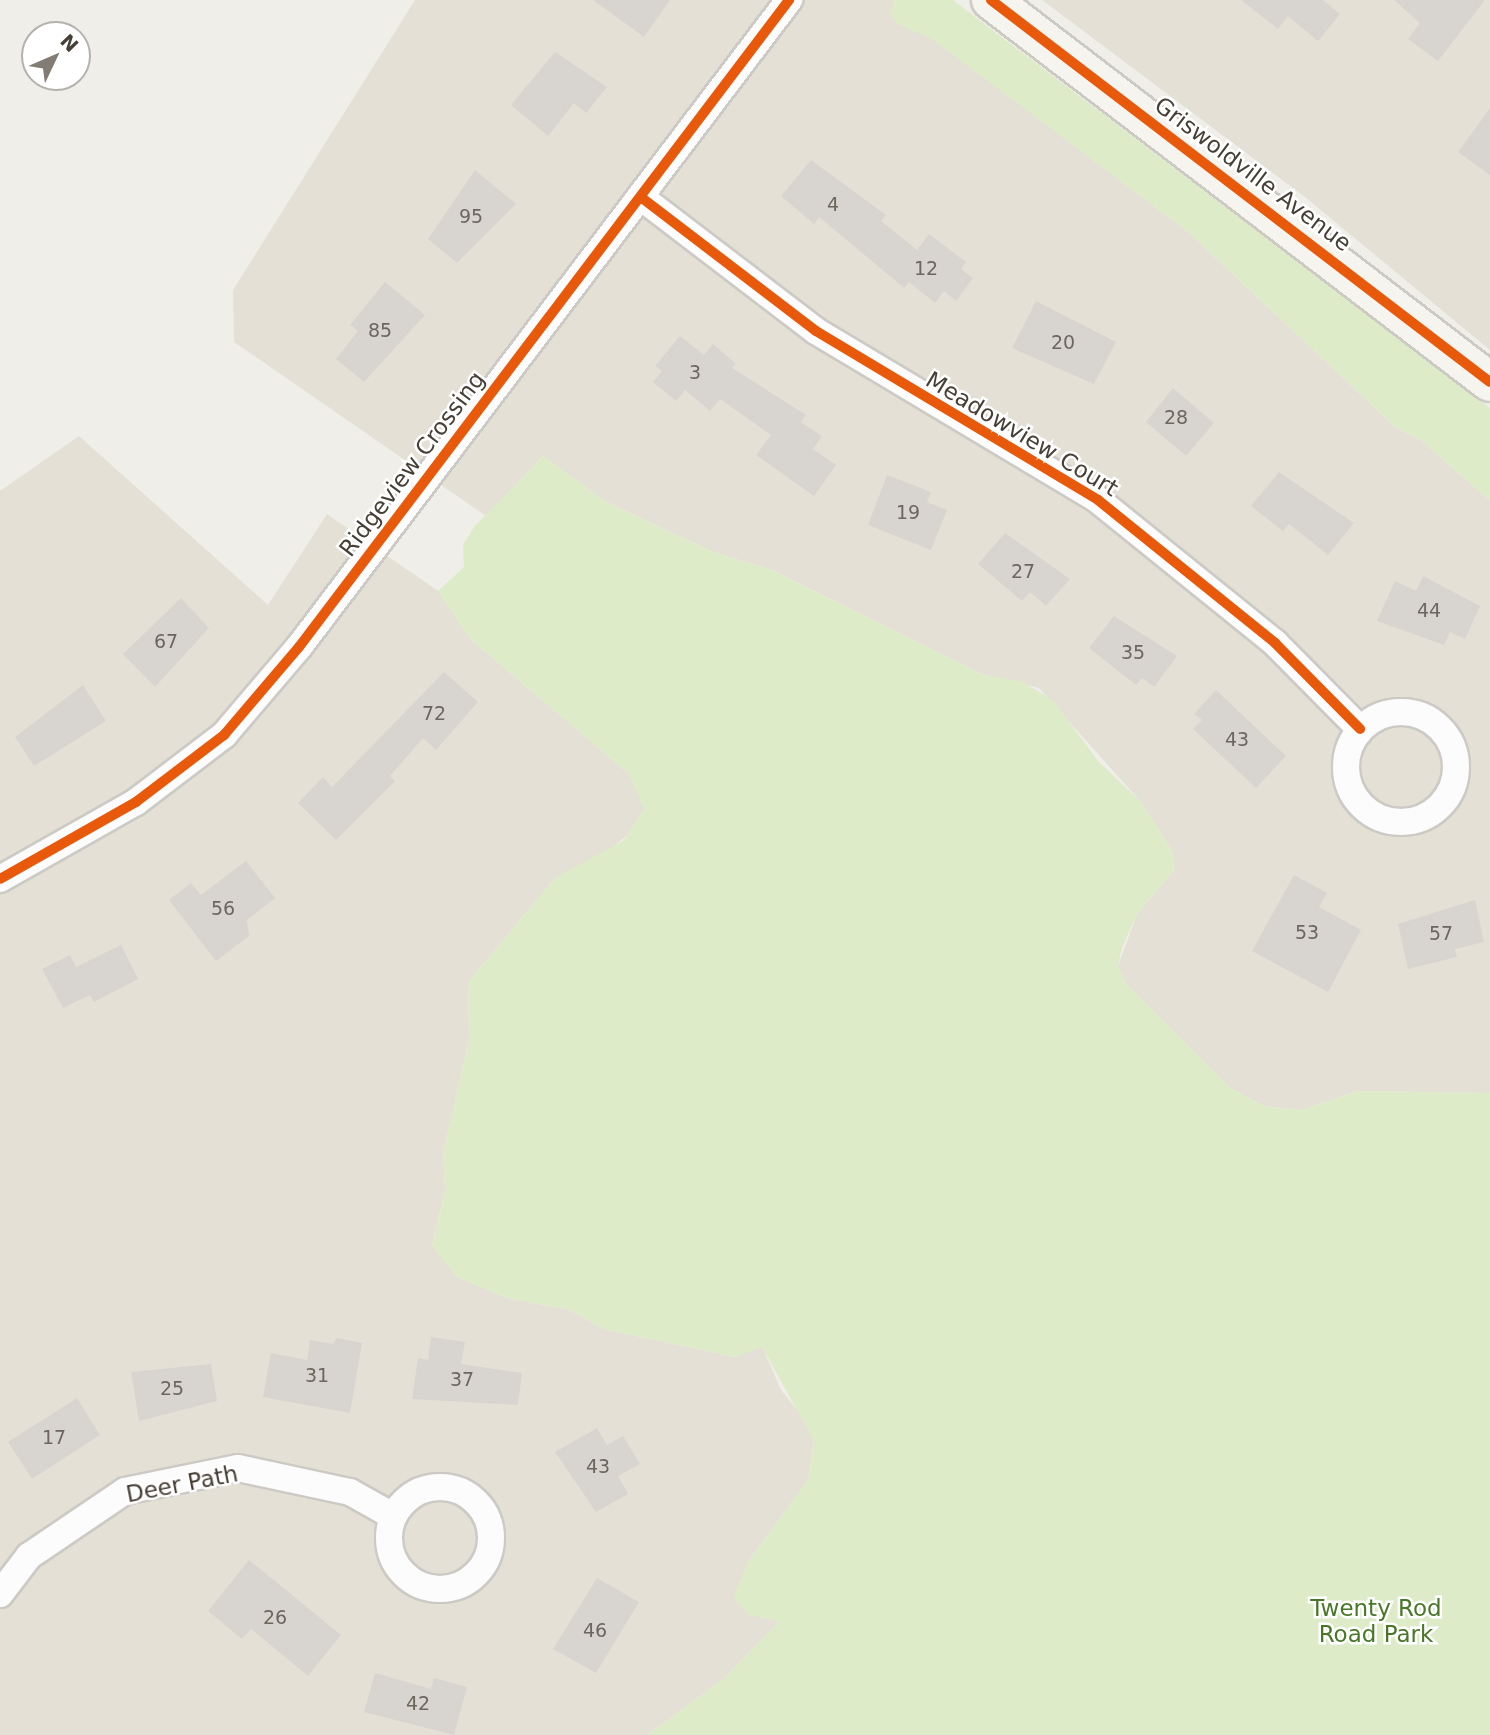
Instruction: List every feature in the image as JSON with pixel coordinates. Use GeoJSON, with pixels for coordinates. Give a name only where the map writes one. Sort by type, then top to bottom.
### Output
{"type":"FeatureCollection","features":[{"type":"Feature","properties":{"kind":"street","name":"Ridgeview Crossing"},"geometry":{"type":"LineString","coordinates":[[0,878],[136,802],[224,735],[299,647],[642,198],[789,0]]}},
{"type":"Feature","properties":{"kind":"street","name":"Griswoldville Avenue"},"geometry":{"type":"LineString","coordinates":[[991,0],[1490,382]]}},
{"type":"Feature","properties":{"kind":"street","name":"Meadowview Court"},"geometry":{"type":"LineString","coordinates":[[642,198],[816,331],[1098,500],[1275,643],[1360,729]]}},
{"type":"Feature","properties":{"kind":"street"},"geometry":{"type":"LineString","coordinates":[[1411,712],[1442,730],[1457,763],[1451,789],[1435,811],[1401,823],[1367,810],[1347,780],[1346,762],[1360,729],[1384,715],[1411,712]]}},
{"type":"Feature","properties":{"kind":"street","name":"Deer Path"},"geometry":{"type":"LineString","coordinates":[[0,1594],[29,1556],[125,1491],[188,1478],[239,1468],[350,1492],[393,1516]]}},
{"type":"Feature","properties":{"kind":"shaded area"},"geometry":{"type":"Polygon","coordinates":[[[415,0],[894,0],[896,23],[932,38],[1188,232],[1395,427],[1422,441],[1490,501],[1490,1093],[1358,1091],[1302,1110],[1264,1106],[1230,1088],[1126,984],[1118,966],[1137,914],[1175,869],[1172,851],[1141,802],[1039,688],[984,675],[772,570],[713,552],[605,501],[543,456],[486,516],[234,342],[233,290],[415,0]]]}},
{"type":"Feature","properties":{"kind":"shaded area"},"geometry":{"type":"Polygon","coordinates":[[[1042,0],[1490,0],[1490,350],[1305,197],[1042,0]]]}},
{"type":"Feature","properties":{"kind":"shaded area"},"geometry":{"type":"Polygon","coordinates":[[[79,436],[268,605],[327,514],[438,591],[470,639],[629,774],[639,790],[644,809],[636,827],[608,852],[555,878],[468,982],[469,1040],[443,1152],[445,1190],[432,1245],[457,1277],[510,1299],[568,1309],[603,1329],[735,1357],[762,1346],[781,1390],[807,1422],[814,1440],[808,1480],[749,1560],[734,1598],[748,1614],[780,1621],[723,1679],[647,1735],[0,1735],[0,491],[79,436]]]}},
{"type":"Feature","properties":{"kind":"green space"},"geometry":{"type":"Polygon","coordinates":[[[894,0],[953,0],[1490,408],[1490,501],[1422,441],[1395,427],[1188,232],[932,39],[896,23],[890,15],[894,0]]]}},
{"type":"Feature","properties":{"kind":"green space","name":"Twenty Rod Road Park"},"geometry":{"type":"Polygon","coordinates":[[[543,456],[605,501],[713,552],[772,570],[984,675],[1021,681],[1053,700],[1099,762],[1141,802],[1172,851],[1175,869],[1137,914],[1122,948],[1118,966],[1126,984],[1230,1088],[1264,1106],[1302,1110],[1358,1091],[1490,1093],[1490,1735],[647,1735],[723,1679],[779,1622],[748,1614],[733,1598],[749,1560],[808,1480],[814,1441],[762,1347],[735,1357],[603,1329],[568,1309],[510,1299],[457,1277],[432,1246],[445,1190],[443,1152],[469,1040],[468,982],[555,878],[623,841],[644,809],[629,774],[470,639],[438,591],[464,567],[463,545],[474,527],[543,456]]]}},
{"type":"Feature","properties":{"kind":"building"},"geometry":{"type":"Polygon","coordinates":[[[593,0],[670,0],[644,37],[593,0]]]}},
{"type":"Feature","properties":{"kind":"building"},"geometry":{"type":"Polygon","coordinates":[[[1241,0],[1323,0],[1340,14],[1318,41],[1288,16],[1278,29],[1241,0]]]}},
{"type":"Feature","properties":{"kind":"building"},"geometry":{"type":"Polygon","coordinates":[[[1394,0],[1485,0],[1438,61],[1408,39],[1420,23],[1394,0]]]}},
{"type":"Feature","properties":{"kind":"building"},"geometry":{"type":"Polygon","coordinates":[[[555,52],[607,87],[586,113],[574,103],[548,136],[511,105],[555,52]]]}},
{"type":"Feature","properties":{"kind":"building"},"geometry":{"type":"Polygon","coordinates":[[[1490,108],[1490,175],[1458,152],[1490,108]]]}},
{"type":"Feature","properties":{"kind":"building"},"geometry":{"type":"Polygon","coordinates":[[[811,160],[886,215],[881,221],[917,250],[929,234],[966,262],[961,269],[973,278],[956,301],[944,291],[935,303],[909,282],[904,288],[819,217],[814,224],[781,196],[811,160]]]}},
{"type":"Feature","properties":{"kind":"building"},"geometry":{"type":"Polygon","coordinates":[[[475,170],[516,204],[457,263],[428,239],[475,170]]]}},
{"type":"Feature","properties":{"kind":"building"},"geometry":{"type":"Polygon","coordinates":[[[385,282],[425,315],[364,382],[336,359],[358,331],[350,325],[385,282]]]}},
{"type":"Feature","properties":{"kind":"building"},"geometry":{"type":"Polygon","coordinates":[[[1036,301],[1116,342],[1094,384],[1012,348],[1036,301]]]}},
{"type":"Feature","properties":{"kind":"building"},"geometry":{"type":"Polygon","coordinates":[[[680,336],[704,355],[713,344],[736,364],[732,368],[806,415],[801,422],[822,436],[813,449],[836,465],[814,496],[756,455],[771,435],[720,399],[710,411],[685,390],[676,401],[653,382],[662,371],[655,366],[680,336]]]}},
{"type":"Feature","properties":{"kind":"building"},"geometry":{"type":"Polygon","coordinates":[[[1173,388],[1214,423],[1186,456],[1146,422],[1173,388]]]}},
{"type":"Feature","properties":{"kind":"building"},"geometry":{"type":"Polygon","coordinates":[[[1279,472],[1354,523],[1328,555],[1289,524],[1283,531],[1251,506],[1279,472]]]}},
{"type":"Feature","properties":{"kind":"building"},"geometry":{"type":"Polygon","coordinates":[[[887,475],[931,492],[927,502],[947,510],[931,550],[868,525],[887,475]]]}},
{"type":"Feature","properties":{"kind":"building"},"geometry":{"type":"Polygon","coordinates":[[[1005,533],[1070,579],[1046,606],[1030,592],[1022,601],[978,564],[1005,533]]]}},
{"type":"Feature","properties":{"kind":"building"},"geometry":{"type":"Polygon","coordinates":[[[1423,576],[1480,606],[1465,639],[1450,632],[1444,645],[1377,621],[1395,581],[1416,591],[1423,576]]]}},
{"type":"Feature","properties":{"kind":"building"},"geometry":{"type":"Polygon","coordinates":[[[181,598],[209,628],[155,687],[123,654],[181,598]]]}},
{"type":"Feature","properties":{"kind":"building"},"geometry":{"type":"Polygon","coordinates":[[[1114,616],[1177,656],[1154,687],[1142,678],[1136,685],[1089,648],[1114,616]]]}},
{"type":"Feature","properties":{"kind":"building"},"geometry":{"type":"Polygon","coordinates":[[[444,672],[478,702],[436,750],[423,738],[390,776],[395,781],[336,840],[298,803],[323,777],[332,787],[444,672]]]}},
{"type":"Feature","properties":{"kind":"building"},"geometry":{"type":"Polygon","coordinates":[[[83,685],[106,721],[34,766],[15,737],[83,685]]]}},
{"type":"Feature","properties":{"kind":"building"},"geometry":{"type":"Polygon","coordinates":[[[1216,690],[1286,756],[1256,788],[1193,729],[1202,720],[1194,714],[1216,690]]]}},
{"type":"Feature","properties":{"kind":"building"},"geometry":{"type":"Polygon","coordinates":[[[246,861],[275,898],[247,920],[249,936],[216,961],[169,900],[191,883],[201,895],[246,861]]]}},
{"type":"Feature","properties":{"kind":"building"},"geometry":{"type":"Polygon","coordinates":[[[1294,875],[1327,893],[1319,907],[1361,930],[1328,992],[1252,951],[1294,875]]]}},
{"type":"Feature","properties":{"kind":"building"},"geometry":{"type":"Polygon","coordinates":[[[1475,900],[1484,942],[1455,949],[1457,957],[1408,969],[1398,924],[1475,900]]]}},
{"type":"Feature","properties":{"kind":"building"},"geometry":{"type":"Polygon","coordinates":[[[121,945],[138,979],[94,1002],[90,995],[63,1008],[42,969],[70,955],[76,967],[121,945]]]}},
{"type":"Feature","properties":{"kind":"building"},"geometry":{"type":"Polygon","coordinates":[[[431,1337],[465,1342],[461,1364],[522,1373],[518,1405],[412,1399],[418,1358],[428,1360],[431,1337]]]}},
{"type":"Feature","properties":{"kind":"building"},"geometry":{"type":"Polygon","coordinates":[[[337,1338],[362,1343],[350,1413],[263,1397],[271,1353],[307,1360],[310,1340],[333,1344],[337,1338]]]}},
{"type":"Feature","properties":{"kind":"building"},"geometry":{"type":"Polygon","coordinates":[[[211,1364],[217,1401],[139,1421],[131,1372],[211,1364]]]}},
{"type":"Feature","properties":{"kind":"building"},"geometry":{"type":"Polygon","coordinates":[[[77,1398],[100,1435],[32,1479],[8,1442],[77,1398]]]}},
{"type":"Feature","properties":{"kind":"building"},"geometry":{"type":"Polygon","coordinates":[[[597,1428],[607,1445],[623,1436],[640,1464],[618,1476],[628,1494],[596,1512],[555,1452],[597,1428]]]}},
{"type":"Feature","properties":{"kind":"building"},"geometry":{"type":"Polygon","coordinates":[[[249,1560],[341,1635],[308,1676],[251,1629],[242,1639],[208,1611],[249,1560]]]}},
{"type":"Feature","properties":{"kind":"building"},"geometry":{"type":"Polygon","coordinates":[[[597,1578],[639,1602],[596,1673],[553,1649],[597,1578]]]}},
{"type":"Feature","properties":{"kind":"building"},"geometry":{"type":"Polygon","coordinates":[[[375,1673],[431,1689],[434,1678],[467,1687],[454,1735],[364,1712],[375,1673]]]}},
{"type":"Feature","properties":{"kind":"cycle path"},"geometry":{"type":"LineString","coordinates":[[0,879],[136,802],[224,735],[299,647],[789,0]]}},
{"type":"Feature","properties":{"kind":"cycle path"},"geometry":{"type":"LineString","coordinates":[[991,0],[1490,382]]}},
{"type":"Feature","properties":{"kind":"cycle path"},"geometry":{"type":"LineString","coordinates":[[642,198],[816,331],[1098,500],[1275,643],[1360,729]]}}]}
